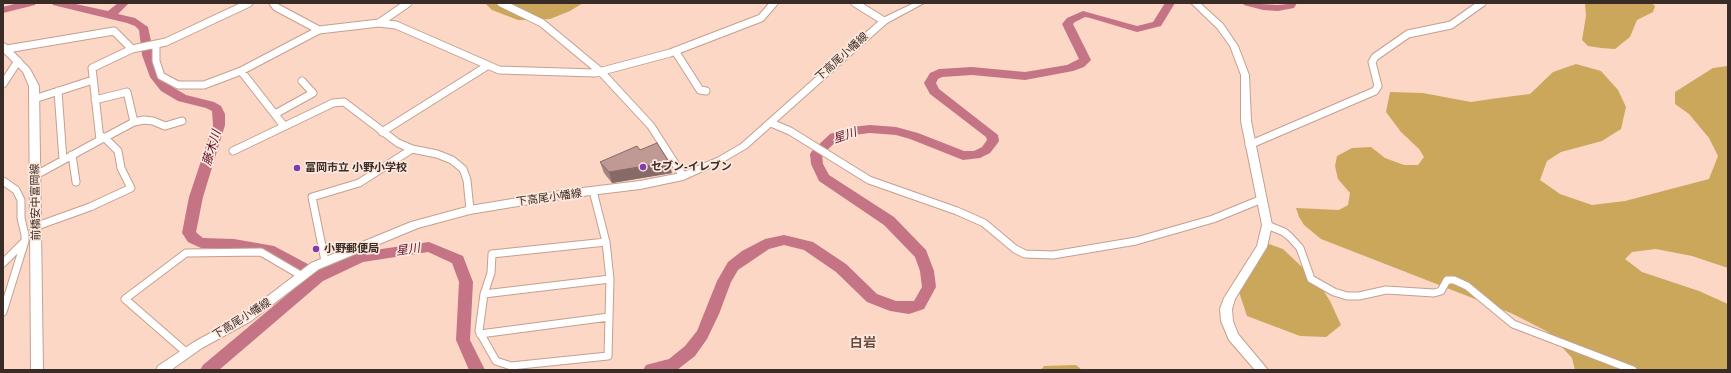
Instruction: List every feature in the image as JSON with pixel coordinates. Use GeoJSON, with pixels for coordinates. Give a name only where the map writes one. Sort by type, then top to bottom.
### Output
{"type":"FeatureCollection","features":[{"type":"Feature","properties":{"kind":"main road","name":"下高尾小幡線"},"geometry":{"type":"LineString","coordinates":[[162,370],[187,353],[247,318],[315,266],[415,225],[470,210],[640,185],[683,176],[720,160],[744,146],[884,21],[920,3]]}},
{"type":"Feature","properties":{"kind":"main road"},"geometry":{"type":"LineString","coordinates":[[1198,5],[1220,26],[1234,46],[1245,75],[1246,121],[1249,145],[1267,225],[1262,247],[1230,298],[1226,309],[1227,321],[1233,337],[1262,370]]}},
{"type":"Feature","properties":{"kind":"main road","name":"前橋安中富岡線"},"geometry":{"type":"LineString","coordinates":[[5,47],[31,78],[34,99],[36,175],[33,235],[37,370]]}},
{"type":"Feature","properties":{"kind":"street"},"geometry":{"type":"LineString","coordinates":[[3,263],[33,235],[90,206],[131,188],[121,168],[118,151],[102,138],[92,68],[132,49],[166,42],[249,3]]}},
{"type":"Feature","properties":{"kind":"street"},"geometry":{"type":"LineString","coordinates":[[273,3],[276,7],[319,30]]}},
{"type":"Feature","properties":{"kind":"street"},"geometry":{"type":"LineString","coordinates":[[379,22],[408,3]]}},
{"type":"Feature","properties":{"kind":"street"},"geometry":{"type":"LineString","coordinates":[[501,3],[542,23],[602,72],[651,126],[683,176]]}},
{"type":"Feature","properties":{"kind":"street"},"geometry":{"type":"LineString","coordinates":[[155,45],[156,61],[161,76],[178,85],[204,86],[241,71],[319,30],[379,22],[396,25],[499,70],[595,73],[675,51],[761,18],[774,3]]}},
{"type":"Feature","properties":{"kind":"street"},"geometry":{"type":"LineString","coordinates":[[855,3],[884,21]]}},
{"type":"Feature","properties":{"kind":"street"},"geometry":{"type":"LineString","coordinates":[[1249,145],[1375,91],[1378,86],[1372,62],[1375,57],[1408,34],[1451,25],[1482,3]]}},
{"type":"Feature","properties":{"kind":"street"},"geometry":{"type":"LineString","coordinates":[[5,47],[114,31],[132,49]]}},
{"type":"Feature","properties":{"kind":"street"},"geometry":{"type":"LineString","coordinates":[[675,51],[700,90],[706,91]]}},
{"type":"Feature","properties":{"kind":"street"},"geometry":{"type":"LineString","coordinates":[[3,84],[18,62]]}},
{"type":"Feature","properties":{"kind":"street"},"geometry":{"type":"LineString","coordinates":[[382,132],[487,66]]}},
{"type":"Feature","properties":{"kind":"street"},"geometry":{"type":"LineString","coordinates":[[241,71],[284,126]]}},
{"type":"Feature","properties":{"kind":"street"},"geometry":{"type":"LineString","coordinates":[[34,99],[93,80]]}},
{"type":"Feature","properties":{"kind":"street"},"geometry":{"type":"LineString","coordinates":[[275,114],[313,93],[302,81]]}},
{"type":"Feature","properties":{"kind":"street"},"geometry":{"type":"LineString","coordinates":[[58,91],[63,160]]}},
{"type":"Feature","properties":{"kind":"street"},"geometry":{"type":"LineString","coordinates":[[96,100],[127,92],[134,122]]}},
{"type":"Feature","properties":{"kind":"street"},"geometry":{"type":"LineString","coordinates":[[233,151],[333,103],[347,103],[382,132],[398,143],[412,149],[442,156],[452,160],[463,169],[468,180],[470,210]]}},
{"type":"Feature","properties":{"kind":"street"},"geometry":{"type":"LineString","coordinates":[[36,175],[134,122],[153,120],[165,126],[182,121]]}},
{"type":"Feature","properties":{"kind":"street"},"geometry":{"type":"LineString","coordinates":[[771,123],[802,139],[869,180],[957,211],[984,223],[1015,249],[1025,254],[1053,255],[1169,233],[1213,219],[1262,199]]}},
{"type":"Feature","properties":{"kind":"street"},"geometry":{"type":"LineString","coordinates":[[325,261],[312,197],[359,183],[412,149]]}},
{"type":"Feature","properties":{"kind":"street"},"geometry":{"type":"LineString","coordinates":[[72,155],[76,182]]}},
{"type":"Feature","properties":{"kind":"street"},"geometry":{"type":"LineString","coordinates":[[3,181],[16,190],[21,200],[21,218],[33,235]]}},
{"type":"Feature","properties":{"kind":"street"},"geometry":{"type":"LineString","coordinates":[[594,191],[606,242],[610,279],[608,356],[511,366],[496,361],[479,331],[484,294],[491,273],[492,254],[606,242]]}},
{"type":"Feature","properties":{"kind":"street"},"geometry":{"type":"LineString","coordinates":[[1267,225],[1284,232],[1300,248],[1311,278],[1334,292],[1347,296],[1360,296],[1386,290],[1434,293],[1441,291],[1448,280],[1454,280],[1464,284],[1513,324],[1633,370]]}},
{"type":"Feature","properties":{"kind":"street"},"geometry":{"type":"LineString","coordinates":[[3,312],[33,235]]}},
{"type":"Feature","properties":{"kind":"street"},"geometry":{"type":"LineString","coordinates":[[187,353],[125,299],[186,253],[261,252],[304,275]]}},
{"type":"Feature","properties":{"kind":"street"},"geometry":{"type":"LineString","coordinates":[[484,294],[610,279]]}},
{"type":"Feature","properties":{"kind":"street"},"geometry":{"type":"LineString","coordinates":[[480,334],[609,317]]}},
{"type":"Feature","properties":{"kind":"shaded area"},"geometry":{"type":"Polygon","coordinates":[[[485,3],[583,3],[570,11],[550,19],[518,20],[492,10],[485,3]]]}},
{"type":"Feature","properties":{"kind":"shaded area"},"geometry":{"type":"Polygon","coordinates":[[[1585,3],[1652,3],[1655,6],[1653,12],[1637,20],[1630,37],[1615,49],[1588,46],[1582,40],[1586,16],[1585,3]]]}},
{"type":"Feature","properties":{"kind":"shaded area"},"geometry":{"type":"Polygon","coordinates":[[[1576,64],[1601,71],[1618,90],[1626,107],[1621,129],[1602,141],[1561,152],[1547,161],[1540,180],[1560,194],[1592,205],[1625,201],[1709,179],[1718,156],[1709,138],[1689,114],[1675,104],[1675,92],[1713,68],[1728,66],[1728,268],[1692,256],[1656,249],[1632,252],[1625,259],[1642,272],[1699,291],[1728,304],[1728,370],[1575,370],[1572,358],[1548,332],[1511,313],[1321,239],[1304,225],[1299,217],[1296,208],[1339,210],[1348,205],[1350,193],[1338,179],[1335,166],[1337,156],[1352,148],[1371,147],[1385,158],[1404,165],[1418,165],[1424,157],[1419,149],[1401,132],[1386,112],[1390,92],[1423,93],[1471,102],[1530,94],[1553,72],[1576,64]]]}},
{"type":"Feature","properties":{"kind":"shaded area"},"geometry":{"type":"Polygon","coordinates":[[[1269,244],[1283,249],[1318,282],[1330,301],[1341,325],[1326,337],[1300,336],[1247,316],[1239,292],[1246,265],[1255,248],[1269,244]]]}},
{"type":"Feature","properties":{"kind":"shaded area"},"geometry":{"type":"Polygon","coordinates":[[[1076,365],[1082,370],[1041,370],[1044,366],[1076,365]]]}},
{"type":"Feature","properties":{"kind":"building"},"geometry":{"type":"Polygon","coordinates":[[[657,143],[669,162],[609,172],[600,162],[637,146],[640,150],[657,143]]]}},
{"type":"Feature","properties":{"kind":"waterway","name":"藤木川"},"geometry":{"type":"LineString","coordinates":[[3,10],[31,3]]}},
{"type":"Feature","properties":{"kind":"waterway","name":"藤木川"},"geometry":{"type":"LineString","coordinates":[[57,3],[131,20],[139,24],[144,29],[148,55],[156,77],[165,88],[182,98],[210,105],[217,109],[219,114],[219,125],[196,197],[189,233],[193,238],[201,243],[234,244],[274,251],[318,277]]}},
{"type":"Feature","properties":{"kind":"waterway"},"geometry":{"type":"LineString","coordinates":[[110,15],[124,3]]}},
{"type":"Feature","properties":{"kind":"waterway","name":"星川"},"geometry":{"type":"LineString","coordinates":[[651,370],[673,365],[690,351],[702,335],[712,314],[724,281],[733,266],[765,244],[784,240],[808,246],[841,268],[872,298],[895,307],[909,308],[919,305],[929,287],[927,271],[921,254],[889,221],[824,178],[817,164],[816,154],[834,137],[852,131],[870,129],[896,131],[914,136],[963,156],[976,155],[986,150],[993,141],[992,135],[934,91],[930,83],[934,76],[939,73],[972,71],[1025,76],[1069,68],[1080,64],[1085,60],[1067,24],[1071,20],[1083,14],[1091,15],[1137,29],[1157,24],[1170,3]]}},
{"type":"Feature","properties":{"kind":"waterway","name":"星川"},"geometry":{"type":"LineString","coordinates":[[1248,3],[1263,7],[1278,8],[1290,6],[1292,3]]}},
{"type":"Feature","properties":{"kind":"waterway","name":"星川"},"geometry":{"type":"LineString","coordinates":[[318,277],[361,257],[429,247],[458,260],[466,282],[463,340],[477,370]]}},
{"type":"Feature","properties":{"kind":"waterway","name":"星川"},"geometry":{"type":"LineString","coordinates":[[208,370],[318,277]]}},
{"type":"Feature","properties":{"kind":"place","name":"セブン-イレブン"},"geometry":{"type":"Point","coordinates":[643,167]}},
{"type":"Feature","properties":{"kind":"place","name":"富岡市立 小野小学校"},"geometry":{"type":"Point","coordinates":[297,168]}},
{"type":"Feature","properties":{"kind":"place","name":"小野郵便局"},"geometry":{"type":"Point","coordinates":[316,249]}},
{"type":"Feature","properties":{"kind":"district","name":"白岩"},"geometry":{"type":"Point","coordinates":[863,343]}}]}
